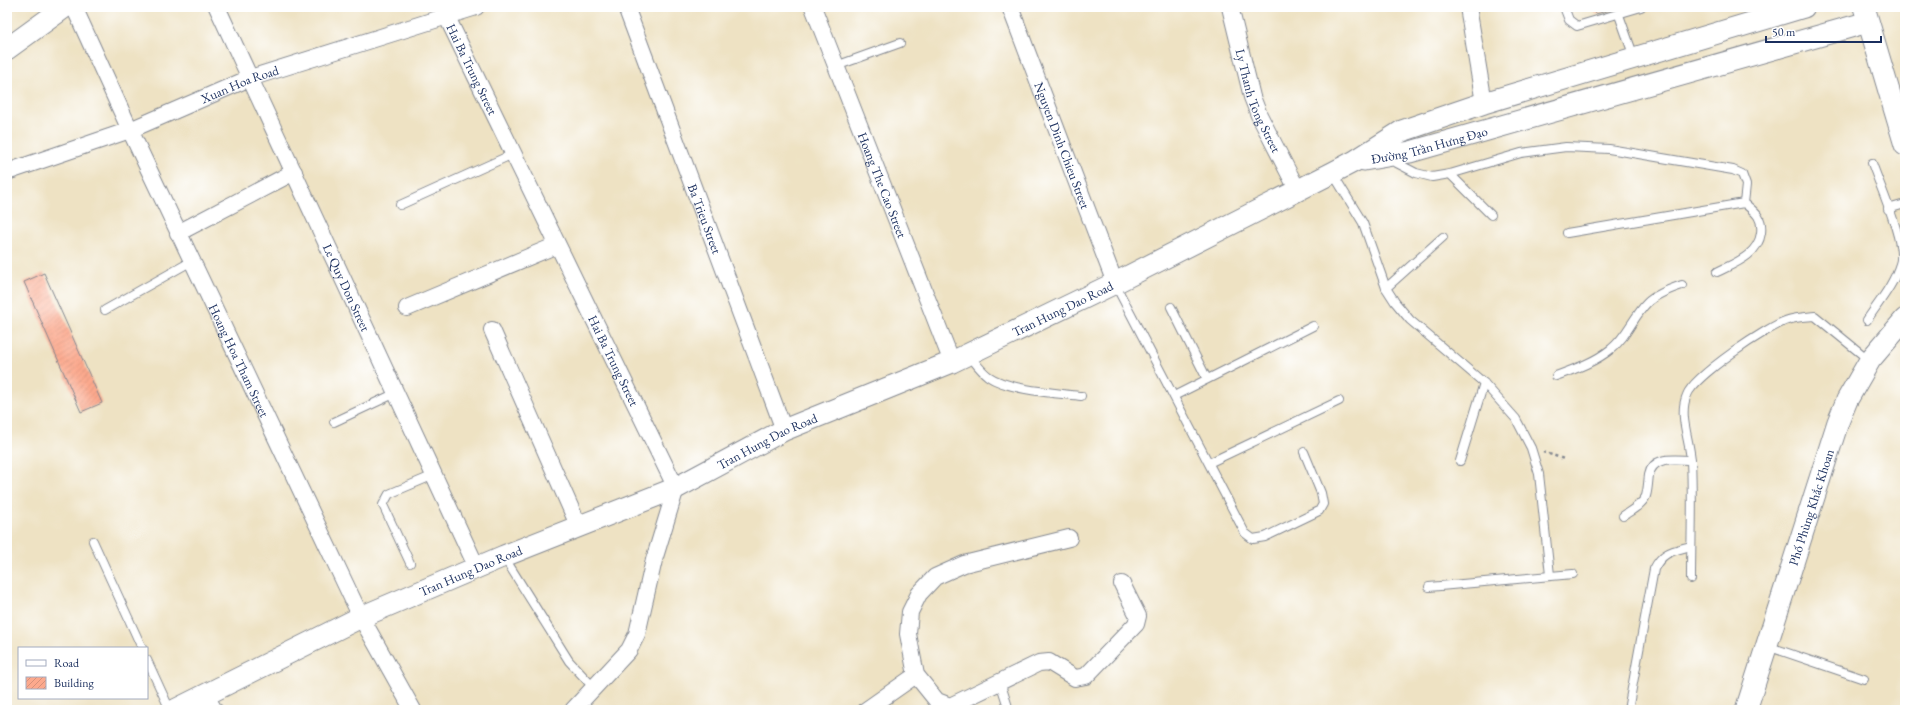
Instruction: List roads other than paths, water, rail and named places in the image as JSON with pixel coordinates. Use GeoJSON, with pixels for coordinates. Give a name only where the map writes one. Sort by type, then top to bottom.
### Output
{"type":"FeatureCollection","features":[{"type":"Feature","properties":{"kind":"street"},"geometry":{"type":"LineString","coordinates":[[7,50],[65,7]]}},
{"type":"Feature","properties":{"kind":"street","name":"Hoang Hoa Tham Street"},"geometry":{"type":"LineString","coordinates":[[74,7],[178,233],[361,617],[413,710]]}},
{"type":"Feature","properties":{"kind":"street","name":"Le Quy Don Street"},"geometry":{"type":"LineString","coordinates":[[217,7],[477,568]]}},
{"type":"Feature","properties":{"kind":"street","name":"Xuan Hoa Road"},"geometry":{"type":"LineString","coordinates":[[7,172],[130,130],[250,78],[444,12],[476,7]]}},
{"type":"Feature","properties":{"kind":"street","name":"Ba Trieu Street"},"geometry":{"type":"LineString","coordinates":[[626,7],[784,430]]}},
{"type":"Feature","properties":{"kind":"street","name":"Hoang The Cao Street"},"geometry":{"type":"LineString","coordinates":[[813,7],[836,66],[960,358]]}},
{"type":"Feature","properties":{"kind":"street","name":"Nguyen Dinh Chieu Street"},"geometry":{"type":"LineString","coordinates":[[1010,7],[1115,283]]}},
{"type":"Feature","properties":{"kind":"street","name":"Ly Thanh Tong Street"},"geometry":{"type":"LineString","coordinates":[[1230,7],[1252,98],[1297,190]]}},
{"type":"Feature","properties":{"kind":"street"},"geometry":{"type":"LineString","coordinates":[[1468,7],[1484,103]]}},
{"type":"Feature","properties":{"kind":"street","name":"Đường Trần Hưng Đạo"},"geometry":{"type":"LineString","coordinates":[[1355,161],[1402,131],[1484,103],[1804,7]]}},
{"type":"Feature","properties":{"kind":"street","name":"Hai Ba Trung Street"},"geometry":{"type":"LineString","coordinates":[[444,12],[676,488]]}},
{"type":"Feature","properties":{"kind":"street"},"geometry":{"type":"LineString","coordinates":[[1866,14],[1905,145]]}},
{"type":"Feature","properties":{"kind":"street","name":"Đường Trần Hưng Đạo"},"geometry":{"type":"LineString","coordinates":[[1355,161],[1410,152],[1866,14]]}},
{"type":"Feature","properties":{"kind":"street","name":"Tran Hung Dao Road"},"geometry":{"type":"LineString","coordinates":[[175,710],[210,703],[361,617],[504,556],[676,488],[784,430],[960,358],[1115,283],[1355,161]]}},
{"type":"Feature","properties":{"kind":"street"},"geometry":{"type":"LineString","coordinates":[[178,233],[294,172]]}},
{"type":"Feature","properties":{"kind":"street"},"geometry":{"type":"LineString","coordinates":[[407,308],[557,245]]}},
{"type":"Feature","properties":{"kind":"street","name":"Phố Phùng Khắc Khoan"},"geometry":{"type":"LineString","coordinates":[[1746,710],[1838,422],[1847,400],[1870,360],[1905,318]]}},
{"type":"Feature","properties":{"kind":"street"},"geometry":{"type":"LineString","coordinates":[[492,330],[579,527]]}},
{"type":"Feature","properties":{"kind":"street"},"geometry":{"type":"LineString","coordinates":[[573,710],[628,650],[637,634],[654,560],[676,488]]}},
{"type":"Feature","properties":{"kind":"street"},"geometry":{"type":"LineString","coordinates":[[1069,538],[964,564],[935,577],[919,594],[910,612],[908,634],[916,675],[937,701],[950,706],[1039,663],[1049,662],[1075,678],[1086,676],[1136,624],[1138,616],[1122,584]]}},
{"type":"Feature","properties":{"kind":"street"},"geometry":{"type":"LineString","coordinates":[[866,710],[916,675]]}},
{"type":"Feature","properties":{"kind":"lane"},"geometry":{"type":"LineString","coordinates":[[1564,7],[1569,20],[1577,26],[1619,15],[1641,7]]}},
{"type":"Feature","properties":{"kind":"lane"},"geometry":{"type":"LineString","coordinates":[[1619,15],[1634,58]]}},
{"type":"Feature","properties":{"kind":"lane"},"geometry":{"type":"LineString","coordinates":[[836,66],[900,43]]}},
{"type":"Feature","properties":{"kind":"lane"},"geometry":{"type":"LineString","coordinates":[[1385,156],[1416,173],[1432,177],[1450,174],[1521,153],[1566,148],[1609,149],[1733,170],[1742,174],[1744,179],[1746,185],[1744,203]]}},
{"type":"Feature","properties":{"kind":"lane"},"geometry":{"type":"LineString","coordinates":[[400,205],[513,154]]}},
{"type":"Feature","properties":{"kind":"lane"},"geometry":{"type":"LineString","coordinates":[[1867,320],[1894,279],[1901,262],[1901,248],[1872,163]]}},
{"type":"Feature","properties":{"kind":"lane"},"geometry":{"type":"LineString","coordinates":[[1332,173],[1363,223],[1386,288],[1395,302],[1410,320],[1484,382],[1516,419],[1531,448],[1539,474],[1550,575]]}},
{"type":"Feature","properties":{"kind":"lane"},"geometry":{"type":"LineString","coordinates":[[1450,174],[1491,215]]}},
{"type":"Feature","properties":{"kind":"lane"},"geometry":{"type":"LineString","coordinates":[[1567,232],[1744,203],[1755,212],[1762,223],[1760,240],[1753,252],[1740,261],[1717,272]]}},
{"type":"Feature","properties":{"kind":"lane"},"geometry":{"type":"LineString","coordinates":[[1888,209],[1905,204]]}},
{"type":"Feature","properties":{"kind":"lane"},"geometry":{"type":"LineString","coordinates":[[1386,288],[1444,237]]}},
{"type":"Feature","properties":{"kind":"lane"},"geometry":{"type":"LineString","coordinates":[[105,310],[192,261]]}},
{"type":"Feature","properties":{"kind":"lane"},"geometry":{"type":"LineString","coordinates":[[1115,283],[1245,533],[1253,539],[1265,537],[1319,511],[1323,504],[1321,493],[1304,452]]}},
{"type":"Feature","properties":{"kind":"lane"},"geometry":{"type":"LineString","coordinates":[[1556,376],[1588,364],[1612,349],[1626,334],[1648,302],[1663,292],[1682,285]]}},
{"type":"Feature","properties":{"kind":"lane"},"geometry":{"type":"LineString","coordinates":[[1171,307],[1207,379]]}},
{"type":"Feature","properties":{"kind":"lane"},"geometry":{"type":"LineString","coordinates":[[1691,579],[1691,460],[1684,410],[1687,394],[1702,376],[1768,328],[1788,320],[1815,316],[1870,360]]}},
{"type":"Feature","properties":{"kind":"lane"},"geometry":{"type":"LineString","coordinates":[[1174,396],[1313,326]]}},
{"type":"Feature","properties":{"kind":"lane"},"geometry":{"type":"LineString","coordinates":[[960,358],[998,381],[1018,387],[1081,396]]}},
{"type":"Feature","properties":{"kind":"lane"},"geometry":{"type":"LineString","coordinates":[[1460,460],[1484,382]]}},
{"type":"Feature","properties":{"kind":"lane"},"geometry":{"type":"LineString","coordinates":[[334,422],[396,393]]}},
{"type":"Feature","properties":{"kind":"lane"},"geometry":{"type":"LineString","coordinates":[[1209,463],[1339,400]]}},
{"type":"Feature","properties":{"kind":"lane"},"geometry":{"type":"LineString","coordinates":[[1622,516],[1645,498],[1649,474],[1657,463],[1663,459],[1691,460]]}},
{"type":"Feature","properties":{"kind":"lane"},"geometry":{"type":"LineString","coordinates":[[410,562],[383,505],[389,494],[434,475]]}},
{"type":"Feature","properties":{"kind":"lane"},"geometry":{"type":"LineString","coordinates":[[93,541],[142,647]]}},
{"type":"Feature","properties":{"kind":"lane"},"geometry":{"type":"LineString","coordinates":[[1628,710],[1654,569],[1659,559],[1668,552],[1691,546]]}},
{"type":"Feature","properties":{"kind":"lane"},"geometry":{"type":"LineString","coordinates":[[504,556],[569,661],[594,688]]}},
{"type":"Feature","properties":{"kind":"lane"},"geometry":{"type":"LineString","coordinates":[[1429,587],[1573,574]]}},
{"type":"Feature","properties":{"kind":"lane"},"geometry":{"type":"LineString","coordinates":[[1766,646],[1864,679]]}},
{"type":"Feature","properties":{"kind":"lane"},"geometry":{"type":"LineString","coordinates":[[148,662],[170,710]]}},
{"type":"Feature","properties":{"kind":"lane"},"geometry":{"type":"LineString","coordinates":[[1000,682],[1009,710]]}}]}
